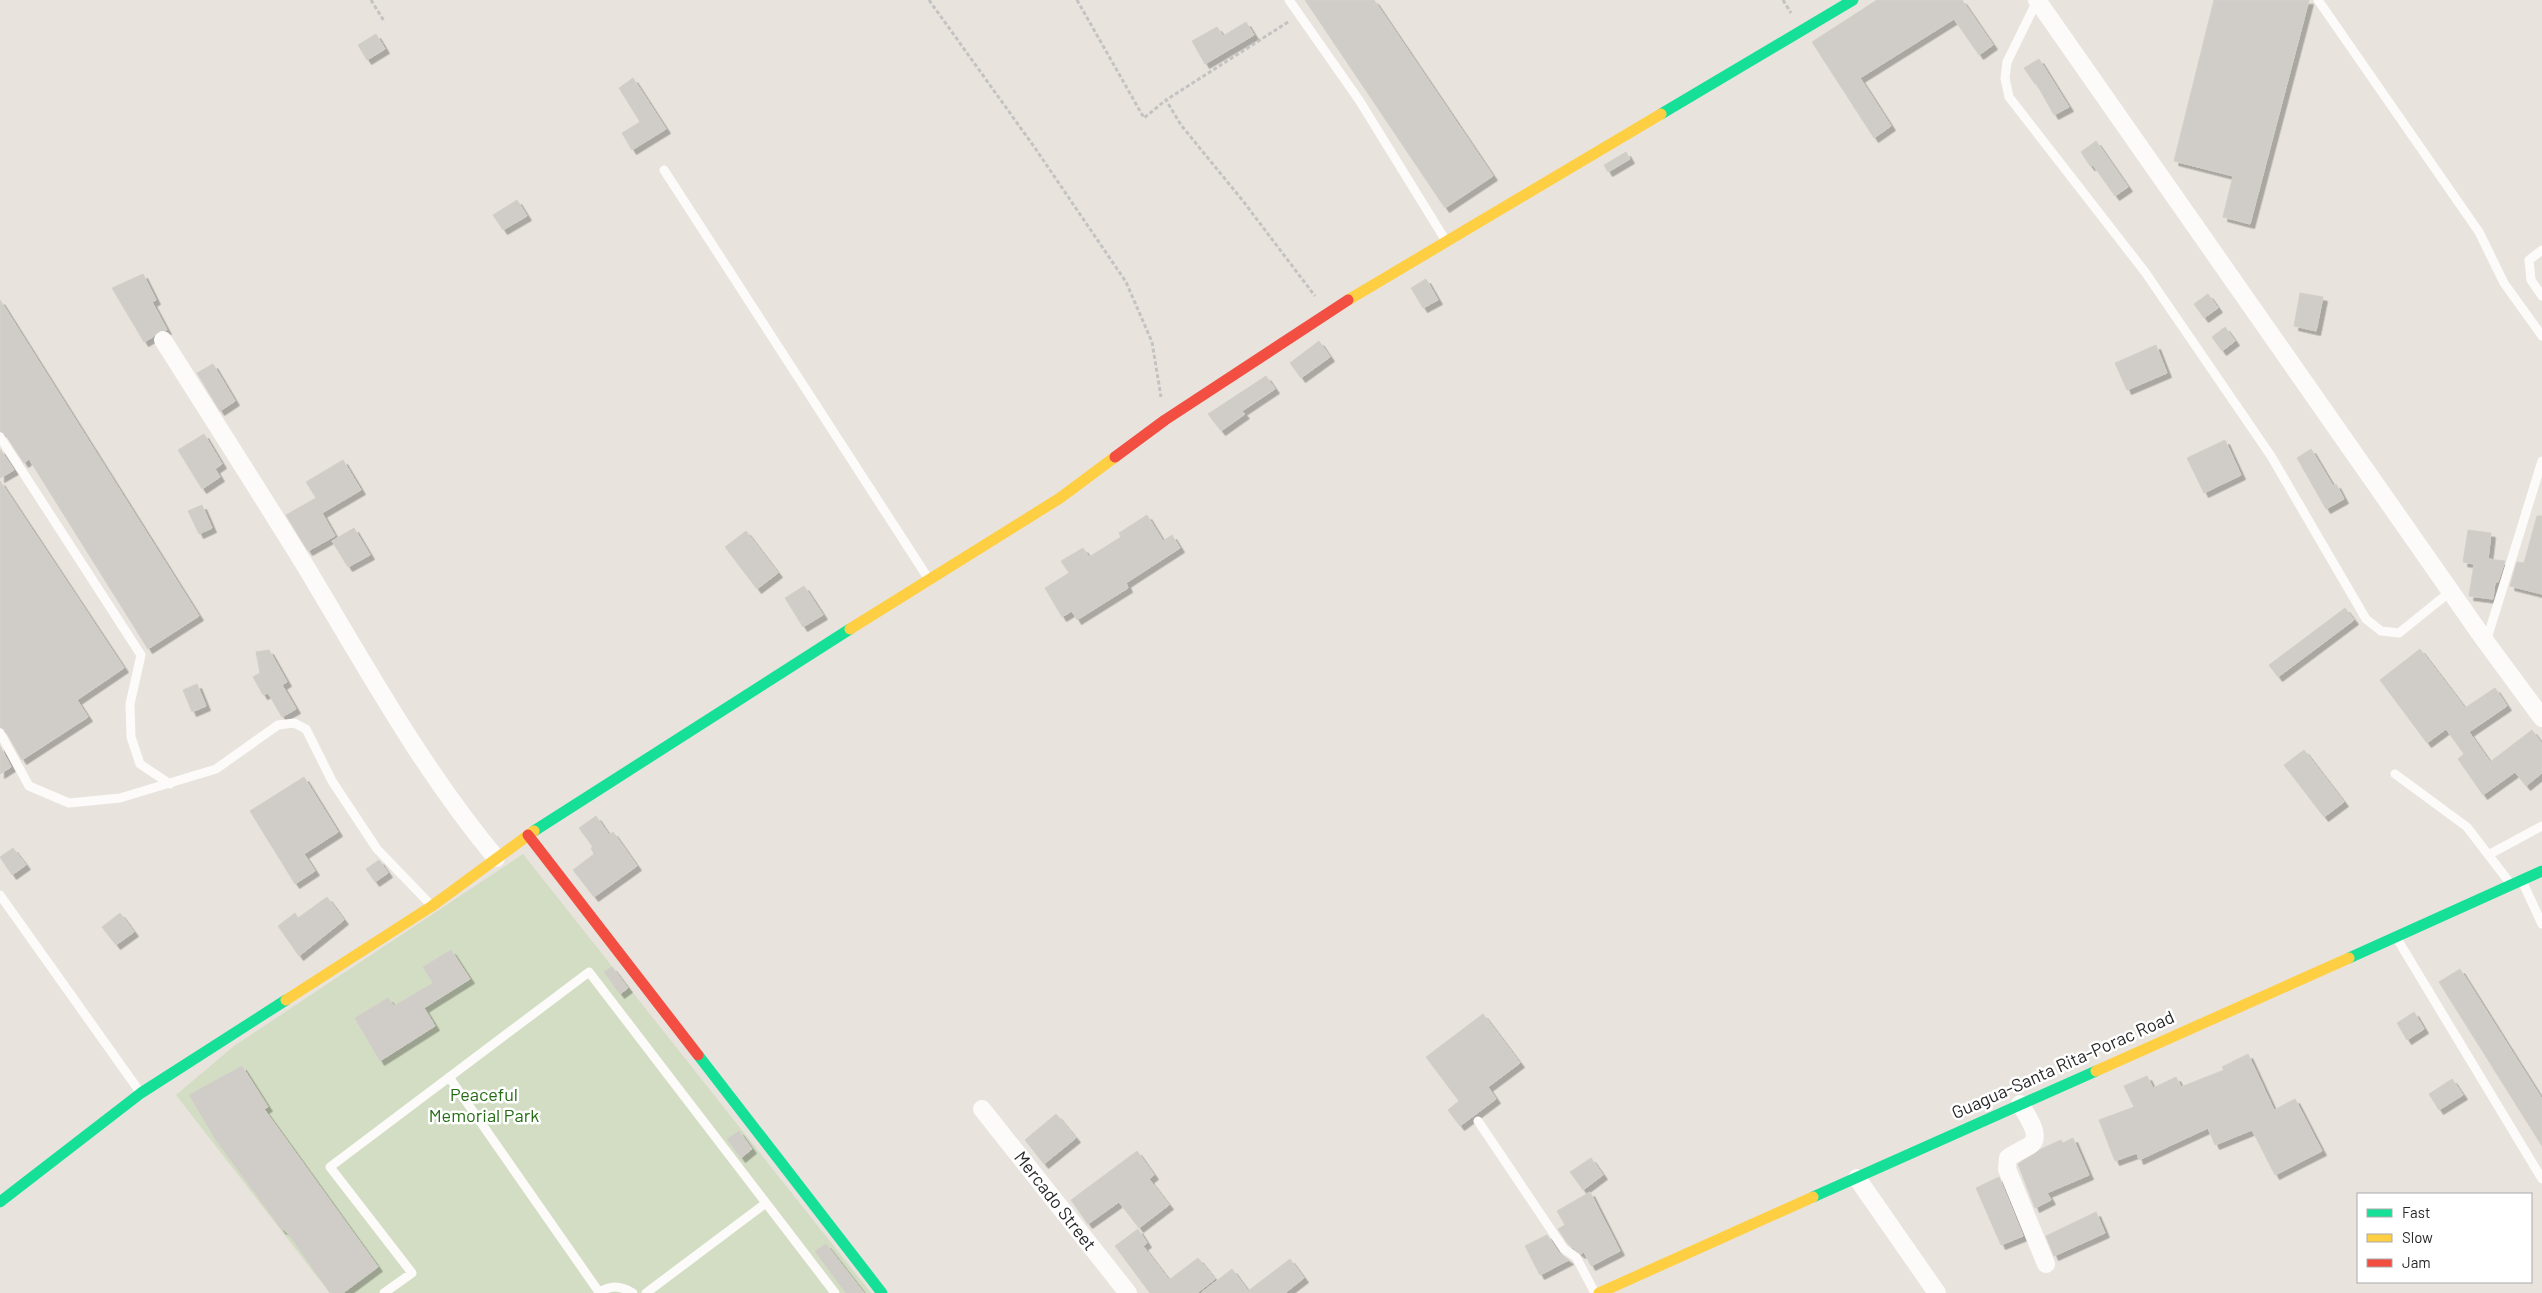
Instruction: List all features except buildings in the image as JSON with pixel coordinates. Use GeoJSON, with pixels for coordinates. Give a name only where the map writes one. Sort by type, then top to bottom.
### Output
{"type":"FeatureCollection","features":[{"type":"Feature","properties":{"kind":"street"},"geometry":{"type":"LineString","coordinates":[[0,1202],[140,1093],[432,906],[528,835],[928,579],[1060,498],[1165,420],[1327,313],[1559,177],[1853,0]]}},
{"type":"Feature","properties":{"kind":"street"},"geometry":{"type":"LineString","coordinates":[[2037,0],[2486,642],[2542,718]]}},
{"type":"Feature","properties":{"kind":"street"},"geometry":{"type":"LineString","coordinates":[[163,340],[305,566],[408,737],[460,814],[496,858]]}},
{"type":"Feature","properties":{"kind":"street"},"geometry":{"type":"LineString","coordinates":[[528,835],[882,1293]]}},
{"type":"Feature","properties":{"kind":"street","name":"Guagua-Santa Rita-Porac Road"},"geometry":{"type":"LineString","coordinates":[[1599,1293],[2542,871]]}},
{"type":"Feature","properties":{"kind":"street"},"geometry":{"type":"LineString","coordinates":[[2020,1104],[2035,1134],[2035,1140],[2031,1145],[2008,1158],[2007,1169],[2046,1264]]}},
{"type":"Feature","properties":{"kind":"street","name":"Mercado Street"},"geometry":{"type":"LineString","coordinates":[[982,1109],[1128,1293]]}},
{"type":"Feature","properties":{"kind":"street"},"geometry":{"type":"LineString","coordinates":[[1857,1178],[1937,1293]]}},
{"type":"Feature","properties":{"kind":"lane"},"geometry":{"type":"LineString","coordinates":[[1289,0],[1359,100],[1447,241]]}},
{"type":"Feature","properties":{"kind":"lane"},"geometry":{"type":"LineString","coordinates":[[2037,0],[2007,62],[2006,78],[2009,97],[2145,272],[2260,440],[2366,619],[2380,631],[2399,633],[2451,592]]}},
{"type":"Feature","properties":{"kind":"lane"},"geometry":{"type":"LineString","coordinates":[[2318,0],[2479,232],[2504,283],[2542,336]]}},
{"type":"Feature","properties":{"kind":"lane"},"geometry":{"type":"LineString","coordinates":[[664,170],[928,579]]}},
{"type":"Feature","properties":{"kind":"lane"},"geometry":{"type":"LineString","coordinates":[[2542,250],[2529,260],[2531,280],[2542,296]]}},
{"type":"Feature","properties":{"kind":"lane"},"geometry":{"type":"LineString","coordinates":[[0,438],[141,656],[130,704],[131,737],[140,764],[170,784]]}},
{"type":"Feature","properties":{"kind":"lane"},"geometry":{"type":"LineString","coordinates":[[2486,642],[2542,461]]}},
{"type":"Feature","properties":{"kind":"lane"},"geometry":{"type":"LineString","coordinates":[[0,733],[29,786],[69,803],[120,798],[216,770],[278,725],[294,723],[306,729],[332,781],[378,849],[432,906]]}},
{"type":"Feature","properties":{"kind":"lane"},"geometry":{"type":"LineString","coordinates":[[2395,774],[2467,827],[2516,881],[2542,924]]}},
{"type":"Feature","properties":{"kind":"lane"},"geometry":{"type":"LineString","coordinates":[[2490,854],[2542,826]]}},
{"type":"Feature","properties":{"kind":"lane"},"geometry":{"type":"LineString","coordinates":[[0,895],[140,1093]]}},
{"type":"Feature","properties":{"kind":"lane"},"geometry":{"type":"LineString","coordinates":[[2395,936],[2542,1179]]}},
{"type":"Feature","properties":{"kind":"lane"},"geometry":{"type":"LineString","coordinates":[[384,1293],[412,1273],[330,1168],[589,972],[835,1293]]}},
{"type":"Feature","properties":{"kind":"lane"},"geometry":{"type":"LineString","coordinates":[[449,1077],[598,1292],[611,1286],[620,1286],[633,1293]]}},
{"type":"Feature","properties":{"kind":"lane"},"geometry":{"type":"LineString","coordinates":[[1478,1120],[1564,1249],[1576,1257],[1595,1293]]}},
{"type":"Feature","properties":{"kind":"lane"},"geometry":{"type":"LineString","coordinates":[[646,1293],[766,1203]]}},
{"type":"Feature","properties":{"kind":"path"},"geometry":{"type":"LineString","coordinates":[[370,0],[384,21]]}},
{"type":"Feature","properties":{"kind":"path"},"geometry":{"type":"LineString","coordinates":[[929,0],[1035,148],[1126,282],[1152,342],[1165,420]]}},
{"type":"Feature","properties":{"kind":"path"},"geometry":{"type":"LineString","coordinates":[[1077,0],[1144,118],[1166,100],[1299,15]]}},
{"type":"Feature","properties":{"kind":"path"},"geometry":{"type":"LineString","coordinates":[[1166,100],[1181,125],[1243,201],[1327,313]]}},
{"type":"Feature","properties":{"kind":"green space","name":"Peaceful Memorial Park"},"geometry":{"type":"Polygon","coordinates":[[[523,854],[871,1293],[331,1293],[318,1278],[176,1095],[234,1046],[523,854]]]}},
{"type":"Feature","properties":{"kind":"traffic: fast"},"geometry":{"type":"LineString","coordinates":[[1661,114],[1853,0]]}},
{"type":"Feature","properties":{"kind":"traffic: fast"},"geometry":{"type":"LineString","coordinates":[[534,831],[850,629]]}},
{"type":"Feature","properties":{"kind":"traffic: fast"},"geometry":{"type":"LineString","coordinates":[[2349,958],[2542,871]]}},
{"type":"Feature","properties":{"kind":"traffic: fast"},"geometry":{"type":"LineString","coordinates":[[0,1202],[141,1093],[286,1000]]}},
{"type":"Feature","properties":{"kind":"traffic: fast"},"geometry":{"type":"LineString","coordinates":[[698,1055],[882,1293]]}},
{"type":"Feature","properties":{"kind":"traffic: fast"},"geometry":{"type":"LineString","coordinates":[[1813,1197],[2096,1071]]}},
{"type":"Feature","properties":{"kind":"traffic: slow"},"geometry":{"type":"LineString","coordinates":[[1348,300],[1661,114]]}},
{"type":"Feature","properties":{"kind":"traffic: slow"},"geometry":{"type":"LineString","coordinates":[[850,629],[1060,498],[1115,457]]}},
{"type":"Feature","properties":{"kind":"traffic: slow"},"geometry":{"type":"LineString","coordinates":[[286,1000],[432,906],[534,831]]}},
{"type":"Feature","properties":{"kind":"traffic: slow"},"geometry":{"type":"LineString","coordinates":[[2096,1071],[2349,958]]}},
{"type":"Feature","properties":{"kind":"traffic: slow"},"geometry":{"type":"LineString","coordinates":[[1599,1293],[1813,1197]]}},
{"type":"Feature","properties":{"kind":"traffic: jam"},"geometry":{"type":"LineString","coordinates":[[1115,457],[1165,420],[1348,300]]}},
{"type":"Feature","properties":{"kind":"traffic: jam"},"geometry":{"type":"LineString","coordinates":[[528,835],[698,1055]]}}]}
